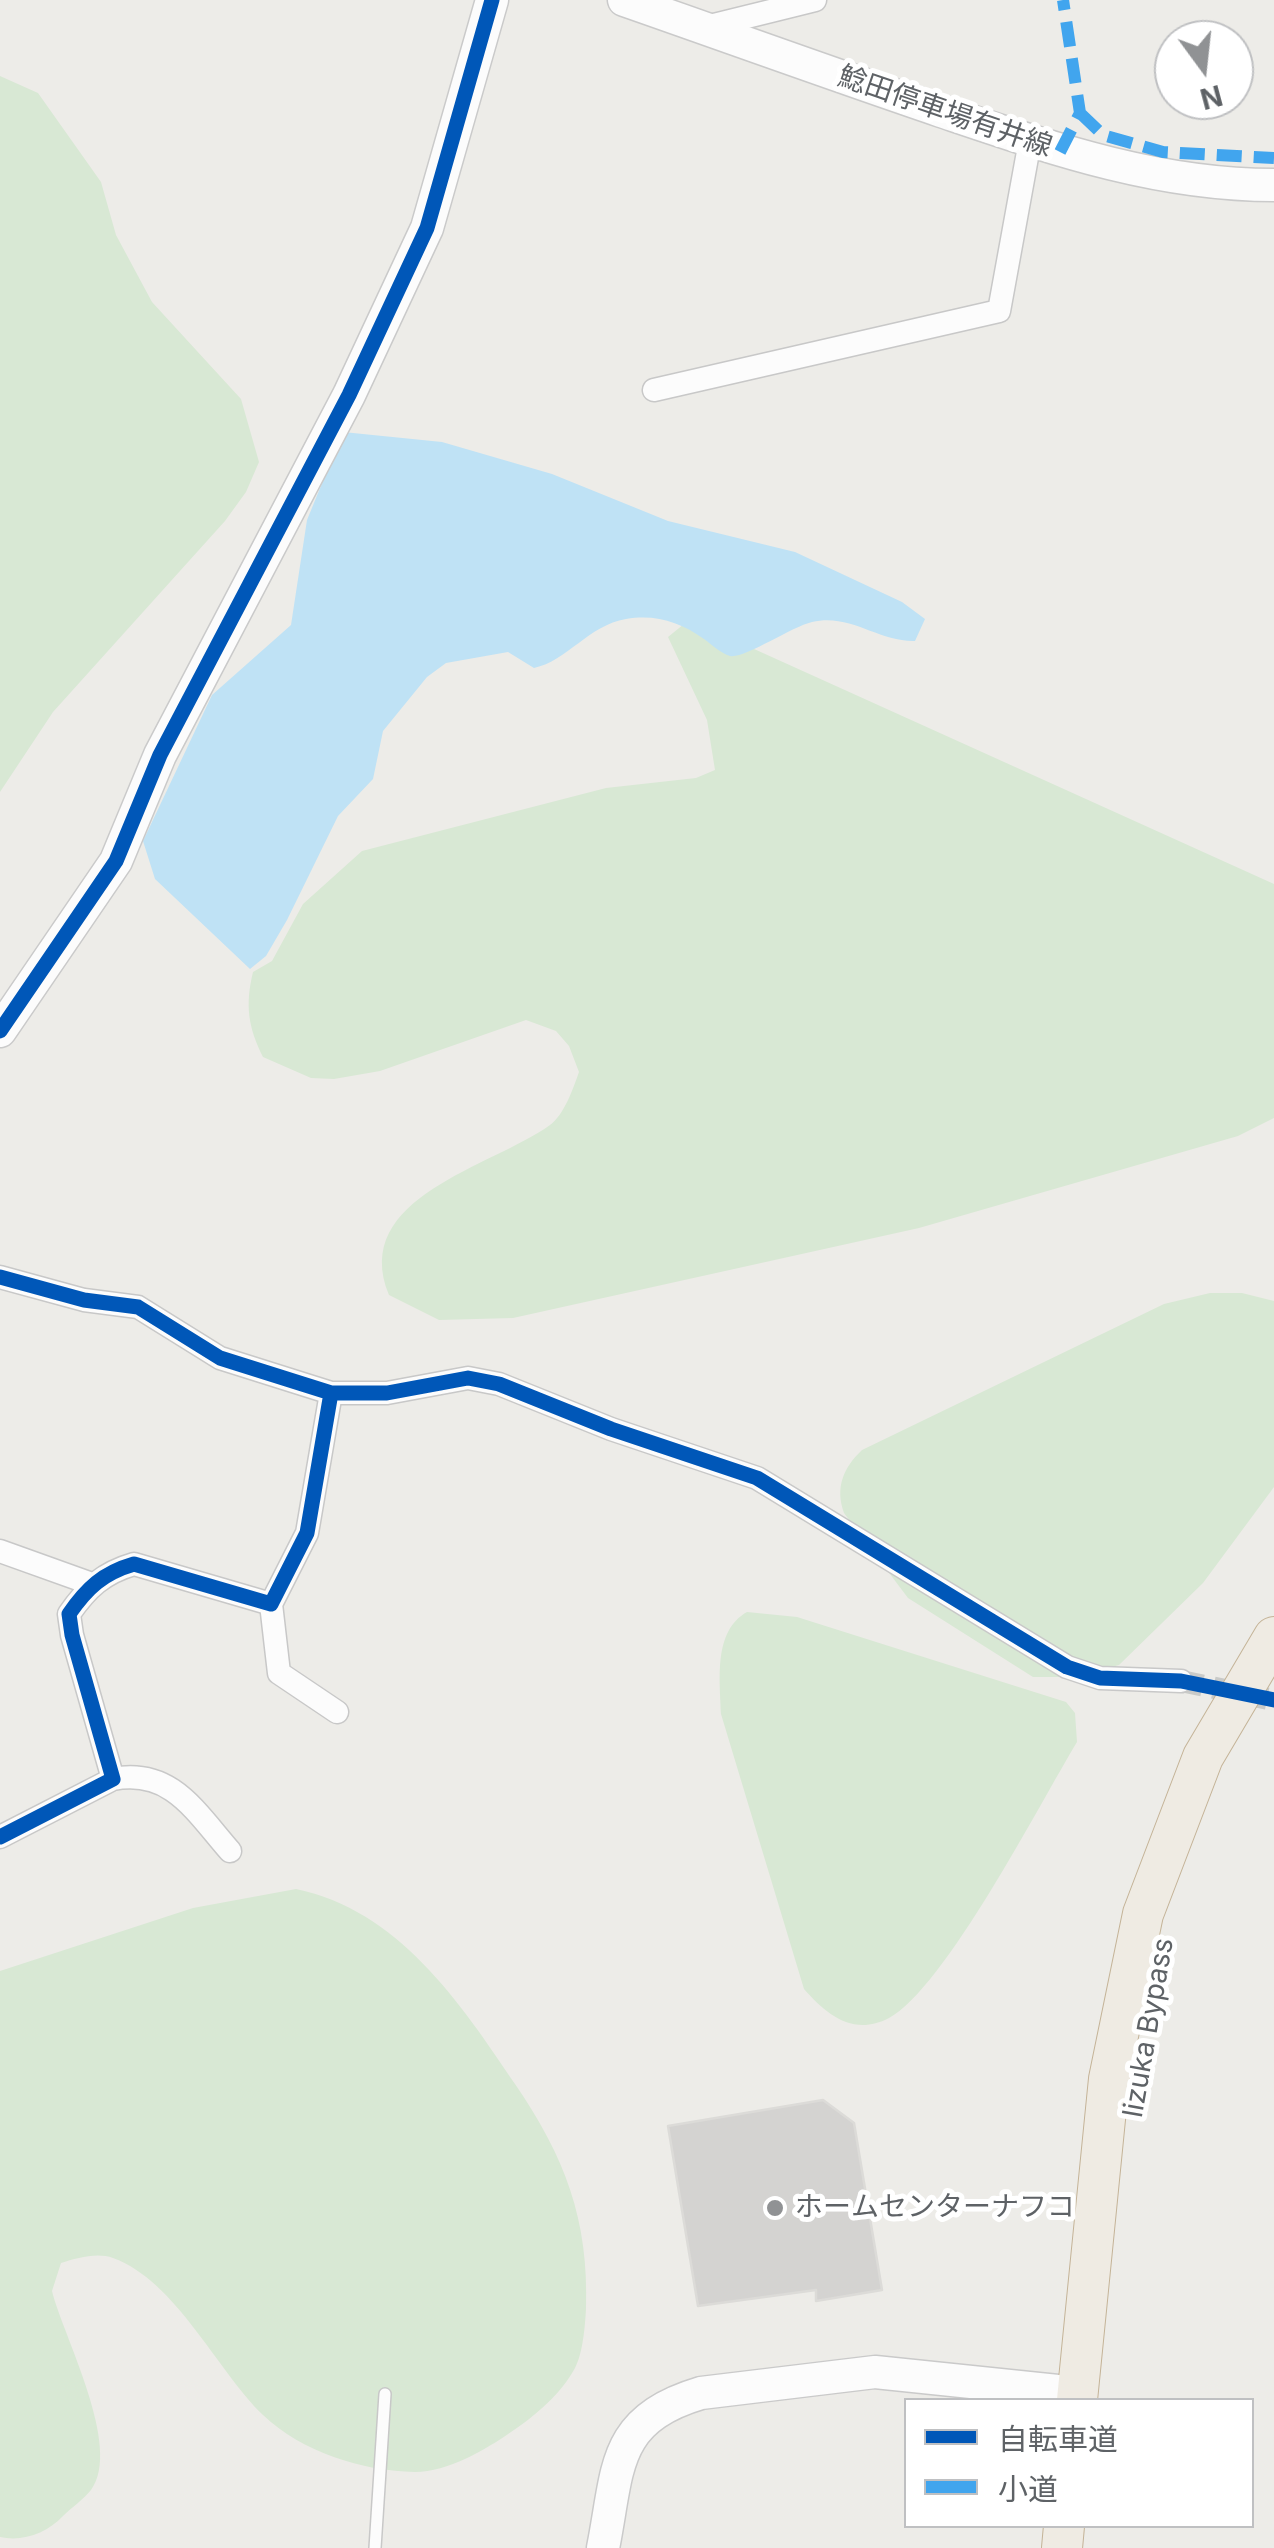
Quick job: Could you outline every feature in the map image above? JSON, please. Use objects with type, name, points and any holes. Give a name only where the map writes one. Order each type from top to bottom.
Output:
[{"type":"highway","points":[[1085,2398],[1109,2079],[1142,1914],[1202,1757],[1274,1637]]},
{"type":"highway","name":"Iizuka Bypass","points":[[1085,2398],[1156,1965],[1199,1827],[1274,1678]]},
{"type":"street","points":[[0,1031],[116,861],[160,756],[350,395],[427,228],[492,0]]},
{"type":"street","name":"鯰田停車場有井線","points":[[624,0],[1030,141],[1144,175],[1274,185]]},
{"type":"street","points":[[702,28],[815,0]]},
{"type":"street","points":[[654,390],[1000,310],[1030,141]]},
{"type":"street","points":[[0,1277],[84,1300],[138,1308],[220,1358],[332,1392],[387,1393],[468,1378],[499,1384],[611,1429],[757,1478],[1067,1667],[1100,1678],[1180,1681]]},
{"type":"street","points":[[332,1392],[307,1533],[271,1604],[279,1674],[337,1712]]},
{"type":"street","points":[[0,1551],[92,1584]]},
{"type":"street","points":[[113,1778],[69,1614],[92,1584],[111,1570],[134,1564],[271,1604]]},
{"type":"street","points":[[0,1837],[113,1778],[151,1777],[172,1786],[230,1850]]},
{"type":"street","points":[[603,2548],[624,2442],[647,2417],[676,2400],[701,2392],[875,2372],[1085,2398]]},
{"type":"lane","points":[[375,2548],[385,2394]]},
{"type":"green space","points":[[0,76],[38,93],[101,182],[116,235],[152,302],[241,399],[259,462],[246,492],[225,521],[53,712],[0,792]]},
{"type":"green space","points":[[684,624],[701,625],[1274,884],[1274,1118],[1238,1136],[919,1228],[513,1318],[439,1320],[389,1295],[382,1261],[389,1233],[407,1209],[433,1189],[555,1121],[579,1072],[569,1046],[556,1031],[526,1020],[380,1071],[334,1079],[311,1078],[263,1057],[249,1016],[253,972],[272,961],[303,904],[362,851],[606,788],[696,778],[715,770],[707,720],[668,637]]},
{"type":"green space","points":[[1210,1293],[1242,1293],[1274,1301],[1274,1487],[1203,1583],[1119,1665],[1076,1677],[1033,1677],[908,1598],[844,1513],[842,1479],[862,1450],[1164,1304]]},
{"type":"green space","points":[[747,1612],[797,1617],[1066,1702],[1075,1713],[1077,1742],[990,1892],[937,1971],[912,2000],[876,2023],[852,2024],[841,2020],[804,1989],[721,1714],[724,1644],[728,1631]]},
{"type":"green space","points":[[296,1889],[332,1900],[396,1938],[472,2022],[533,2111],[570,2190],[583,2247],[586,2316],[575,2368],[538,2412],[466,2459],[428,2471],[374,2468],[314,2449],[263,2415],[176,2306],[136,2269],[107,2256],[67,2261],[61,2263],[52,2291],[96,2420],[99,2471],[91,2490],[50,2527],[26,2537],[0,2537],[0,1971],[193,1908]]},
{"type":"water","points":[[343,432],[442,442],[552,474],[668,521],[795,552],[902,602],[925,619],[915,641],[826,620],[803,625],[746,653],[730,656],[677,624],[658,619],[626,619],[601,628],[557,658],[534,668],[508,652],[446,663],[427,677],[383,731],[373,779],[338,816],[287,920],[266,956],[250,969],[155,879],[143,841],[212,695],[291,625],[307,520]]},
{"type":"building","name":"ホームセンターナフコ","points":[[823,2100],[854,2123],[882,2290],[816,2301],[816,2290],[698,2306],[668,2126]]},
{"type":"tunnel","points":[[1181,1681],[1274,1700]]},
{"type":"marked path","points":[[1060,152],[1080,113],[1063,0]]},
{"type":"marked path","points":[[1080,113],[1103,135],[1163,152],[1274,158]]},
{"type":"cycle path","points":[[0,1031],[116,861],[160,755],[349,395],[427,228],[492,0]]},
{"type":"cycle path","points":[[0,1277],[84,1300],[138,1307],[220,1358],[331,1393],[387,1393],[468,1378],[499,1384],[611,1429],[757,1478],[1067,1667],[1100,1678],[1181,1681],[1274,1700]]},
{"type":"cycle path","points":[[0,1837],[113,1779],[69,1614],[89,1589],[134,1564],[271,1604],[307,1533],[331,1393]]},
{"type":"place","name":"ホームセンターナフコ","points":[[775,2208]]}]
